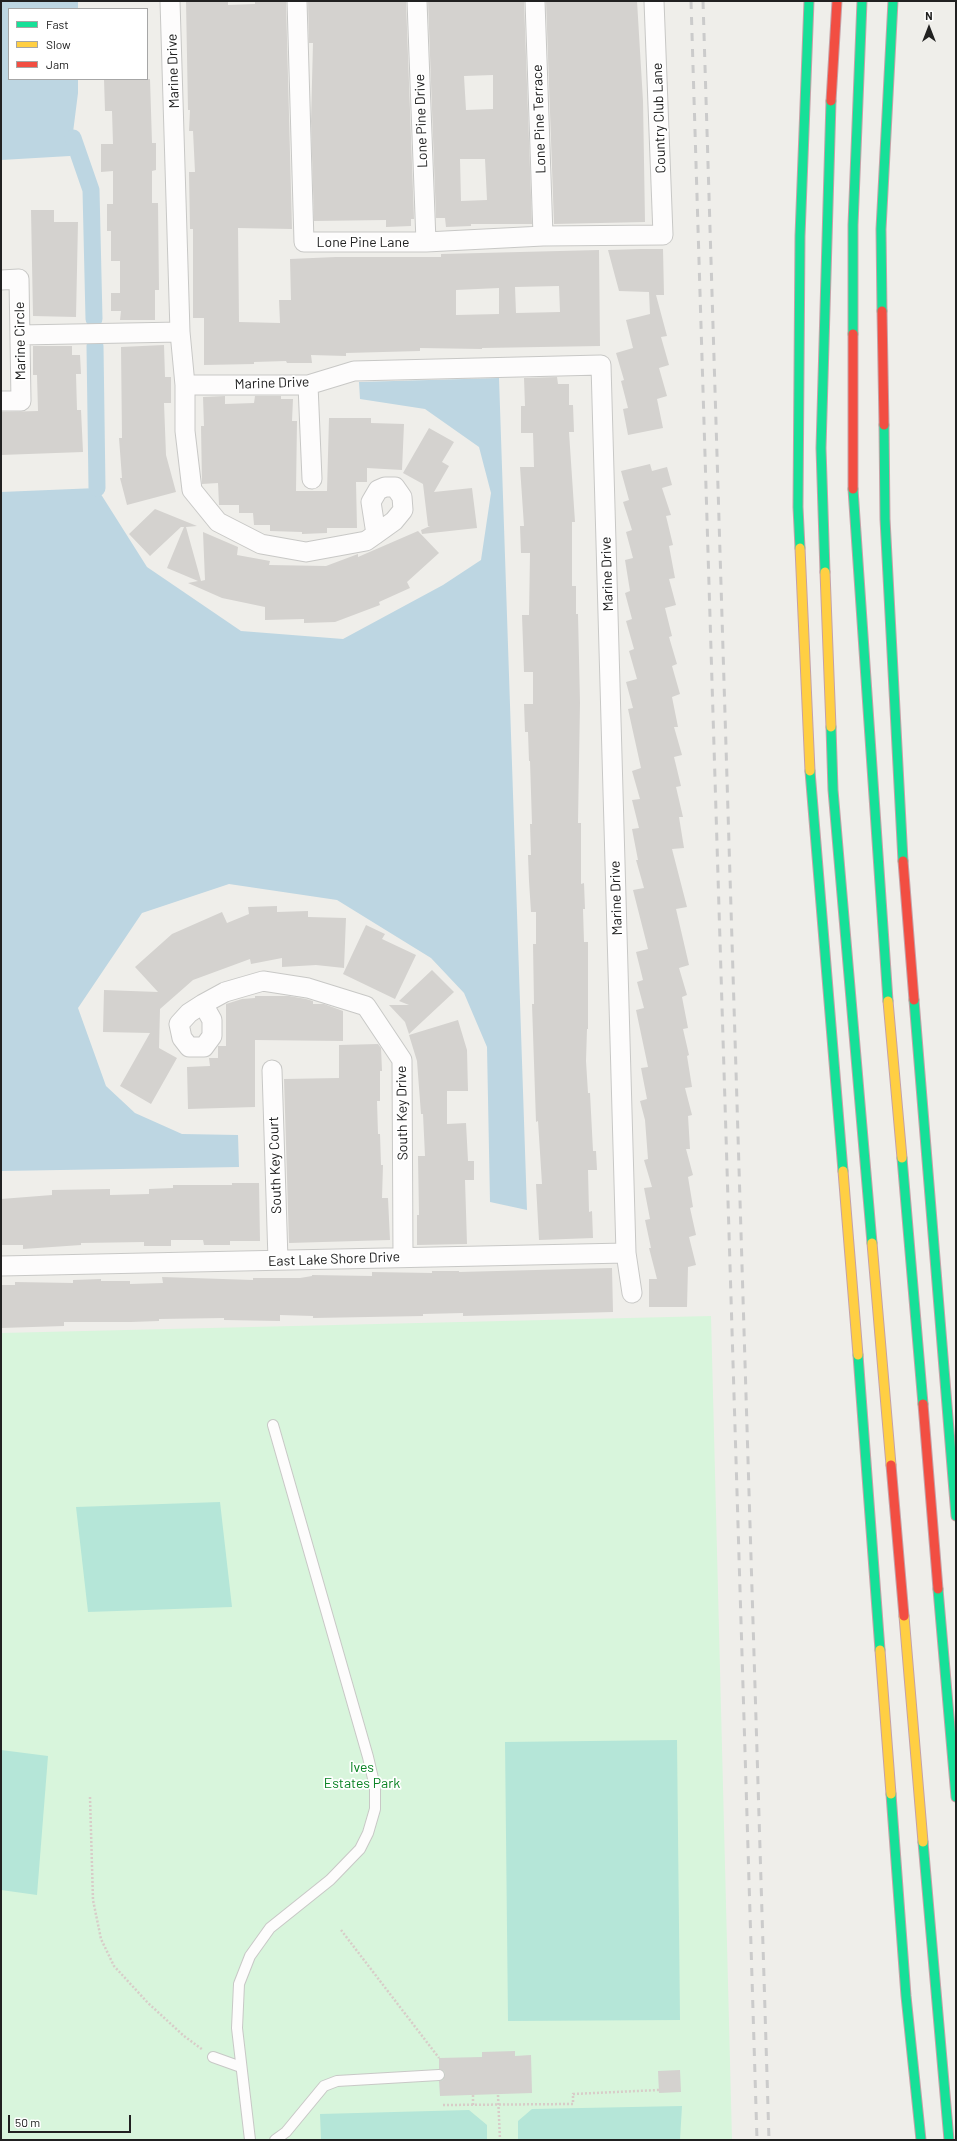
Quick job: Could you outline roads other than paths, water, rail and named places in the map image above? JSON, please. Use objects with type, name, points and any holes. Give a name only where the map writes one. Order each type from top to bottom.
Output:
[{"type":"highway","points":[[809,1],[800,236],[798,507],[811,788],[856,1334],[906,1996],[921,2140]]},
{"type":"highway","points":[[837,1],[828,141],[821,448],[833,790],[949,2140]]},
{"type":"highway","points":[[862,1],[853,225],[853,485],[881,916],[956,1798]]},
{"type":"highway","points":[[893,1],[881,229],[886,527],[899,805],[939,1320],[956,1516]]},
{"type":"street","name":"Marine Drive","points":[[170,1],[180,332],[185,385],[308,385],[354,371],[601,364],[626,1253]]},
{"type":"street","name":"Lone Pine Lane","points":[[297,1],[304,242],[426,242],[543,236],[663,235]]},
{"type":"street","name":"Lone Pine Drive","points":[[417,1],[426,242]]},
{"type":"street","name":"Lone Pine Terrace","points":[[535,1],[543,236]]},
{"type":"street","name":"Country Club Lane","points":[[654,1],[663,235]]},
{"type":"street","name":"Marine Circle","points":[[1,280],[19,280],[21,401],[1,401]]},
{"type":"street","points":[[20,335],[180,332]]},
{"type":"street","points":[[185,385],[185,431],[192,490],[218,522],[262,544],[306,552],[366,541],[376,534]]},
{"type":"street","points":[[308,385],[312,479]]},
{"type":"street","name":"South Key Drive","points":[[203,1004],[225,992],[263,981],[308,988],[366,1006],[402,1060],[403,1257]]},
{"type":"street","name":"South Key Court","points":[[272,1070],[278,1260]]},
{"type":"street","points":[[626,1253],[632,1293]]},
{"type":"street","name":"East Lake Shore Drive","points":[[1,1266],[626,1253]]},
{"type":"lane","points":[[250,2140],[237,2028],[239,1984],[250,1956],[270,1928],[330,1880],[360,1849],[368,1832],[375,1809],[376,1787],[273,1425]]},
{"type":"lane","points":[[213,2057],[241,2067]]},
{"type":"lane","points":[[275,2140],[286,2132],[324,2086],[337,2081],[439,2075]]},
{"type":"water","points":[[1,1],[78,1],[78,8],[8,8],[8,80],[78,80],[78,93],[70,156],[1,160]]},
{"type":"water","points":[[499,378],[527,1210],[490,1202],[487,1047],[464,993],[431,958],[337,900],[229,884],[142,913],[78,1008],[106,1086],[135,1113],[182,1134],[238,1135],[239,1167],[1,1171],[1,492],[97,488],[147,567],[241,631],[343,639],[443,585],[481,560],[491,493],[479,447],[425,409],[360,399],[359,382]]},
{"type":"waterway","points":[[73,138],[91,190],[94,319]]},
{"type":"waterway","points":[[95,346],[97,488]]},
{"type":"railway","points":[[691,1],[757,2140]]},
{"type":"railway","points":[[703,1],[769,2140]]},
{"type":"park label","name":"Ives Estates Park","points":[[362,1776]]}]
